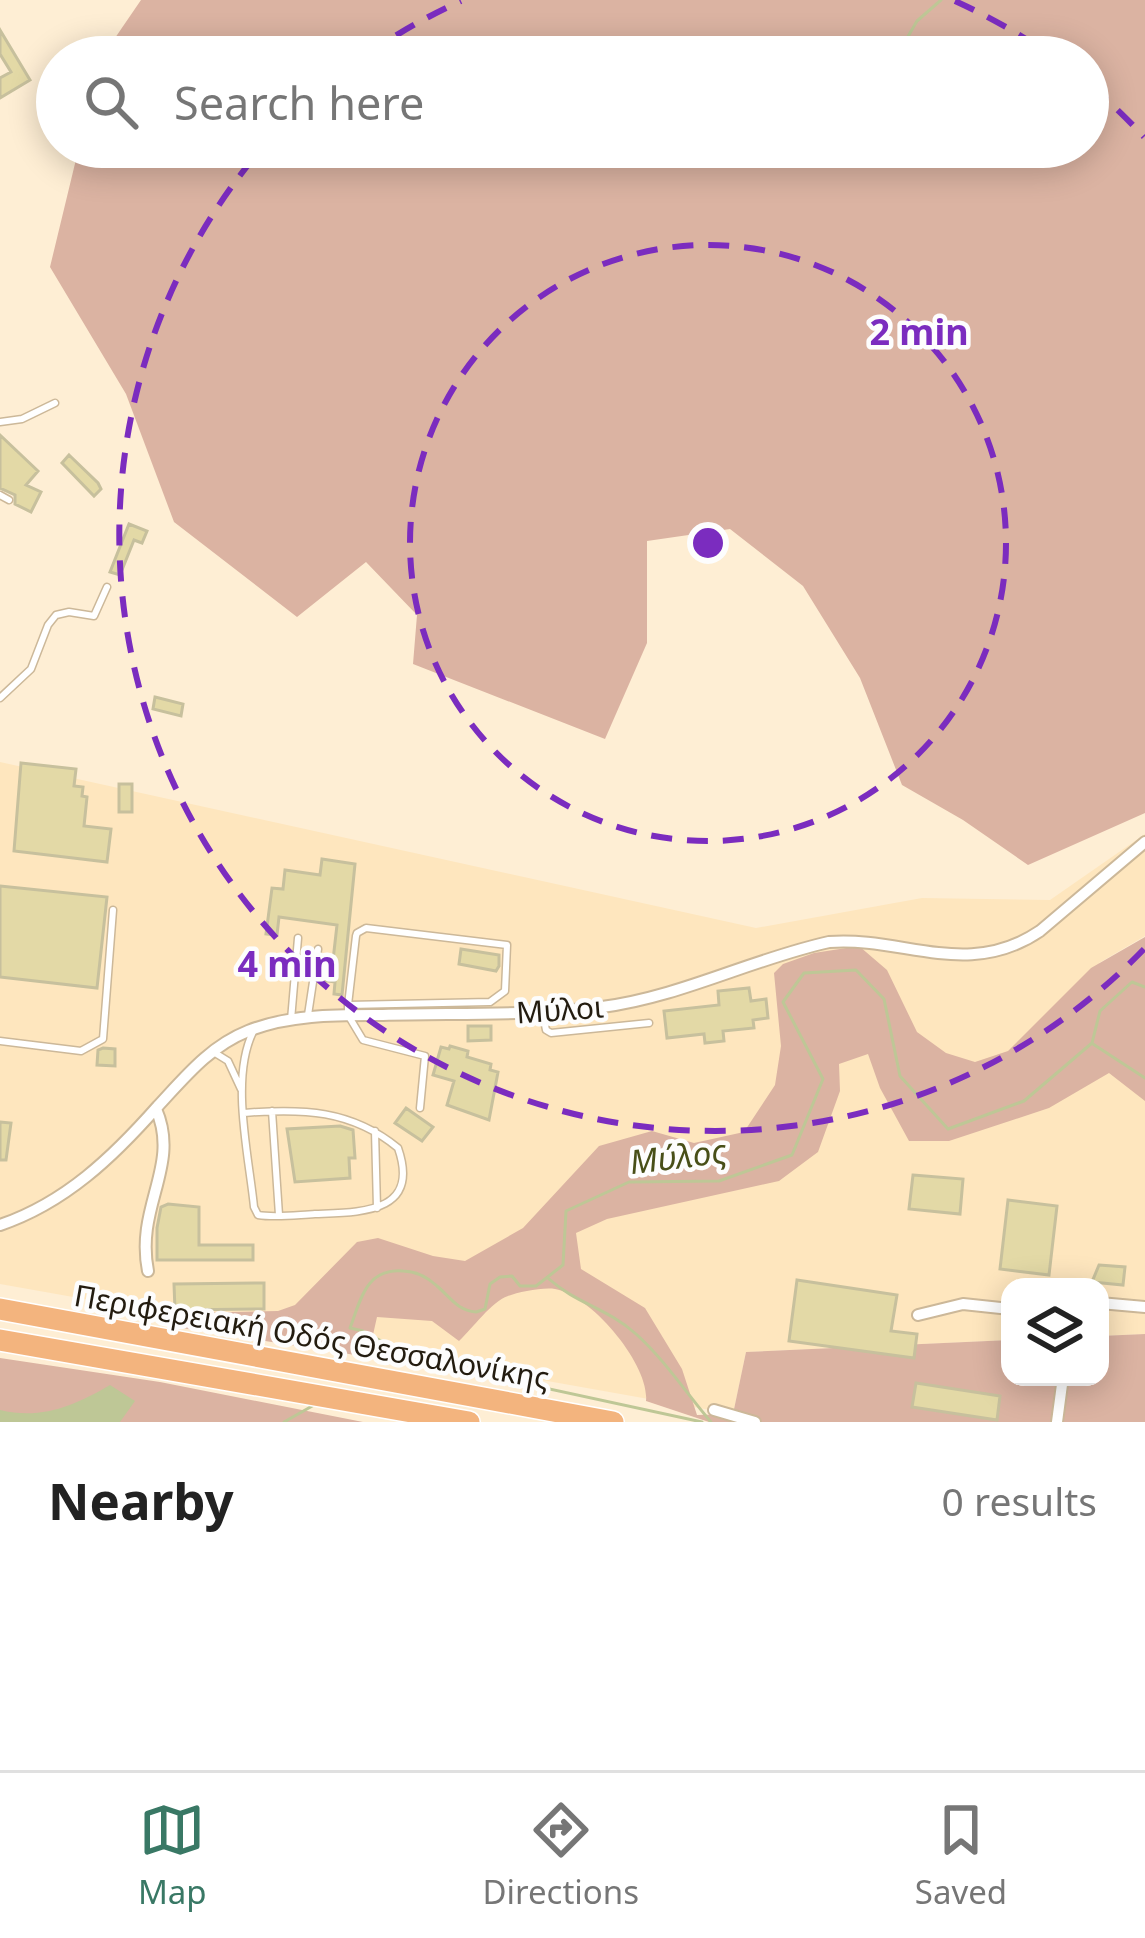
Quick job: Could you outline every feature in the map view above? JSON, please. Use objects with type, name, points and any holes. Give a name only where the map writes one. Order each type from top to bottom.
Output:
[{"type":"highway","name":"Περιφερειακή Οδός Θεσσαλονίκης","points":[[0,1309],[613,1422]]},
{"type":"highway","name":"Περιφερειακή Οδός Θεσσαλονίκης","points":[[0,1340],[469,1422]]},
{"type":"street","name":"Μύλοι","points":[[0,1225],[73,1189],[212,1052],[255,1029],[348,1010],[542,1011],[633,1001],[829,942],[853,941],[938,954],[1003,950],[1052,923],[1145,842]]},
{"type":"street","points":[[148,1271],[147,1213],[166,1149],[156,1108]]},
{"type":"street","points":[[918,1315],[963,1304],[1001,1308]]},
{"type":"street","points":[[1109,1304],[1145,1307]]},
{"type":"street","points":[[1057,1422],[1062,1386]]},
{"type":"street","points":[[714,1410],[755,1422]]},
{"type":"lane","points":[[0,422],[55,403]]},
{"type":"lane","points":[[0,495],[9,500]]},
{"type":"lane","points":[[0,698],[32,668],[51,619],[62,612],[94,616],[107,587]]},
{"type":"lane","points":[[0,1041],[81,1051],[103,1040],[113,910]]},
{"type":"lane","points":[[348,1010],[490,1002],[505,991],[509,948],[501,941],[362,928],[356,936],[348,1010],[363,1040],[425,1056],[420,1108]]},
{"type":"lane","points":[[291,1020],[298,938]]},
{"type":"lane","points":[[307,1018],[318,949]]},
{"type":"lane","points":[[542,1011],[551,1033],[649,1023]]},
{"type":"lane","points":[[244,1113],[310,1110],[357,1121],[398,1148],[403,1174],[396,1196],[377,1208],[261,1217],[255,1212],[244,1113],[242,1090],[244,1054],[255,1029]]},
{"type":"lane","points":[[212,1052],[229,1061],[242,1090]]},
{"type":"lane","points":[[272,1111],[279,1216]]},
{"type":"lane","points":[[375,1131],[377,1208]]},
{"type":"shaded area","points":[[141,0],[1145,0],[1145,813],[1028,865],[902,785],[860,678],[803,586],[730,529],[647,541],[647,643],[605,739],[413,664],[417,615],[366,562],[297,617],[174,522],[126,394],[50,267],[74,168],[1109,168],[1109,36],[116,36]]},
{"type":"shaded area","points":[[0,762],[756,928],[922,898],[1050,900],[1145,834],[1145,936],[1099,963],[1145,1003],[1145,1334],[1109,1336],[1109,1278],[1001,1278],[1001,1340],[746,1352],[733,1414],[0,1284]]},
{"type":"shaded area","points":[[1145,937],[1145,1101],[1109,1073],[1049,1108],[949,1141],[909,1141],[880,1088],[868,1054],[839,1064],[840,1091],[818,1152],[779,1181],[607,1219],[576,1233],[581,1269],[645,1308],[682,1369],[697,1415],[733,1414],[746,1352],[1001,1340],[1001,1386],[1109,1386],[1109,1336],[1145,1334],[1145,1422],[709,1422],[646,1401],[639,1369],[616,1334],[585,1304],[555,1289],[502,1299],[459,1341],[432,1321],[377,1317],[368,1357],[182,1328],[180,1313],[278,1311],[295,1305],[357,1242],[378,1238],[465,1261],[523,1228],[599,1146],[652,1131],[694,1143],[744,1132],[775,1085],[781,1046],[774,973],[783,964],[859,946],[887,970],[917,1032],[946,1053],[975,1062],[1008,1051],[1091,968]]},
{"type":"shaded area","points":[[0,1358],[160,1382],[363,1422],[0,1422]]},
{"type":"shaded area","points":[[110,1385],[135,1401],[120,1422],[0,1422],[0,1410],[57,1409]]},
{"type":"building","points":[[0,30],[30,80],[0,98],[0,78],[11,72],[0,54]]},
{"type":"building","points":[[0,435],[38,471],[26,485],[41,492],[31,512],[15,504],[15,495],[0,488]]},
{"type":"building","points":[[69,455],[98,483],[101,489],[94,496],[62,463]]},
{"type":"building","points":[[129,524],[147,531],[142,543],[134,540],[120,575],[110,572]]},
{"type":"building","points":[[155,697],[183,704],[181,716],[153,709]]},
{"type":"building","points":[[21,763],[76,769],[74,786],[83,787],[82,796],[87,797],[84,826],[111,829],[107,862],[14,851]]},
{"type":"building","points":[[119,784],[132,784],[132,812],[119,812]]},
{"type":"building","points":[[322,859],[355,864],[342,995],[334,994],[335,982],[321,980],[323,968],[332,969],[337,925],[279,917],[277,935],[266,934],[272,888],[283,889],[285,870],[320,875]]},
{"type":"building","points":[[0,886],[107,897],[97,988],[0,977]]},
{"type":"building","points":[[461,949],[499,955],[499,966],[496,971],[459,964]]},
{"type":"building","points":[[749,988],[751,1001],[766,999],[768,1018],[753,1020],[754,1028],[723,1031],[724,1041],[705,1043],[704,1034],[667,1038],[664,1011],[719,1005],[718,991]]},
{"type":"building","points":[[468,1026],[491,1026],[491,1040],[468,1041]]},
{"type":"building","points":[[441,1047],[468,1051],[467,1057],[491,1064],[490,1070],[498,1072],[489,1120],[447,1105],[454,1081],[433,1075]]},
{"type":"building","points":[[115,1049],[115,1066],[97,1065],[98,1050]]},
{"type":"building","points":[[406,1108],[433,1127],[422,1141],[395,1123]]},
{"type":"building","points":[[0,1122],[11,1123],[6,1160],[0,1160]]},
{"type":"building","points":[[340,1126],[353,1130],[355,1158],[349,1158],[350,1178],[295,1182],[287,1129]]},
{"type":"building","points":[[913,1175],[963,1179],[960,1214],[909,1209]]},
{"type":"building","points":[[1008,1200],[1057,1206],[1049,1275],[1000,1269]]},
{"type":"building","points":[[161,1207],[199,1207],[199,1245],[253,1245],[253,1260],[157,1260]]},
{"type":"building","points":[[1099,1265],[1125,1267],[1123,1285],[1094,1278]]},
{"type":"building","points":[[797,1280],[897,1295],[891,1331],[917,1334],[914,1358],[789,1341]]},
{"type":"building","points":[[264,1283],[264,1309],[175,1310],[174,1284]]},
{"type":"building","points":[[916,1383],[1000,1396],[997,1420],[912,1407]]},
{"type":"waterway","points":[[908,36],[917,21],[941,0]]},
{"type":"waterway","name":"Μύλος","points":[[702,1422],[416,1360],[350,1328],[367,1288],[391,1271],[421,1275],[459,1306],[476,1312],[485,1309],[490,1284],[500,1277],[512,1276],[520,1286],[536,1286],[563,1265],[566,1211],[629,1182],[719,1181],[792,1155],[823,1079],[783,1002],[804,973],[856,970],[884,999],[900,1076],[948,1129],[1024,1101],[1092,1043],[1100,1011],[1132,982],[1145,987]]},
{"type":"waterway","points":[[1093,1044],[1145,1078]]},
{"type":"waterway","points":[[549,1279],[636,1334],[711,1422]]},
{"type":"waterway","points":[[284,1422],[314,1405]]}]
